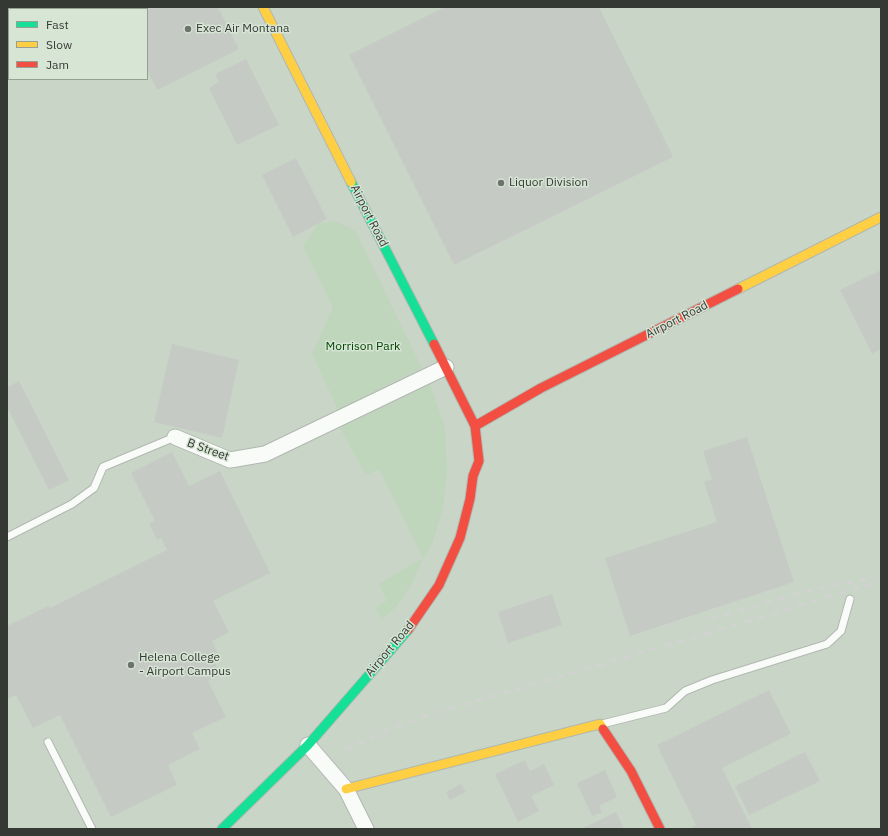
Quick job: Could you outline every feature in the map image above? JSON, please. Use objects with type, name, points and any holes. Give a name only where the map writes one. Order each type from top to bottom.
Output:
[{"type":"street","name":"Airport Road","points":[[222,829],[308,745],[413,624],[438,585],[460,538],[470,500],[473,476],[479,461],[475,426],[263,7]]},
{"type":"street","name":"Airport Road","points":[[475,426],[541,388],[881,217]]},
{"type":"street","name":"B Street","points":[[175,437],[230,460],[265,454],[446,367]]},
{"type":"street","points":[[346,789],[600,724],[631,771],[660,829]]},
{"type":"street","points":[[308,745],[346,789],[366,829]]},
{"type":"lane","name":"B Street","points":[[7,537],[72,504],[94,488],[103,467],[175,437]]},
{"type":"lane","points":[[600,724],[666,708],[685,692],[712,680],[827,644],[841,631],[850,599]]},
{"type":"lane","points":[[48,742],[92,829]]},
{"type":"shaded area","points":[[7,7],[881,7],[881,829],[7,829]]},
{"type":"green space","name":"Morrison Park","points":[[335,221],[355,230],[422,368],[338,410],[312,354],[333,307],[303,246],[318,224]]},
{"type":"green space","points":[[430,384],[445,428],[447,473],[443,508],[432,544],[423,558],[379,469],[366,475],[340,428]]},
{"type":"green space","points":[[423,558],[412,584],[396,607],[382,620],[376,608],[387,600],[379,584]]},
{"type":"building","name":"Exec Air Montana","points":[[218,7],[239,49],[157,90],[148,72],[148,8],[130,8]]},
{"type":"building","points":[[445,7],[599,7],[673,157],[454,265],[349,55]]},
{"type":"building","points":[[246,59],[279,125],[237,145],[209,88],[219,82],[215,74]]},
{"type":"building","points":[[296,158],[327,219],[293,237],[262,175]]},
{"type":"building","points":[[881,270],[881,349],[872,354],[840,290]]},
{"type":"building","points":[[172,344],[239,360],[222,438],[154,422]]},
{"type":"building","points":[[19,381],[69,480],[49,490],[7,407],[7,387]]},
{"type":"building","points":[[747,437],[794,582],[630,636],[605,558],[717,522],[704,482],[712,479],[703,451]]},
{"type":"building","points":[[172,452],[189,486],[220,471],[270,573],[213,601],[229,632],[212,641],[219,656],[213,659],[221,675],[208,681],[226,717],[192,733],[200,749],[168,765],[177,785],[111,817],[60,715],[33,728],[16,695],[7,699],[7,626],[48,606],[50,608],[167,550],[161,538],[157,540],[149,523],[155,521],[131,473]]},
{"type":"building","points":[[552,594],[562,625],[508,643],[498,612]]},
{"type":"building","points":[[769,690],[791,734],[722,768],[752,829],[689,829],[696,825],[657,745]]},
{"type":"building","points":[[805,752],[820,781],[749,815],[735,786]]},
{"type":"building","points":[[525,760],[530,771],[544,764],[554,785],[531,796],[539,811],[518,822],[495,774]]},
{"type":"building","points":[[605,770],[617,797],[599,806],[602,812],[592,816],[577,783]]},
{"type":"building","points":[[461,784],[466,792],[450,800],[446,792]]},
{"type":"building","points":[[616,812],[624,829],[581,829]]},
{"type":"railway","points":[[711,619],[822,587],[875,578]]},
{"type":"railway","points":[[345,750],[378,734],[425,716],[881,581]]},
{"type":"traffic: fast","points":[[351,182],[434,344]]},
{"type":"traffic: fast","points":[[222,829],[308,745],[408,630]]},
{"type":"traffic: slow","points":[[263,7],[351,182]]},
{"type":"traffic: slow","points":[[738,289],[881,217]]},
{"type":"traffic: slow","points":[[346,789],[600,724],[603,729]]},
{"type":"traffic: jam","points":[[475,426],[541,388],[738,289]]},
{"type":"traffic: jam","points":[[408,630],[439,585],[460,538],[470,499],[473,476],[479,461],[475,426],[434,344]]},
{"type":"traffic: jam","points":[[603,729],[631,771],[660,829]]},
{"type":"place","name":"Exec Air Montana","points":[[188,29]]},
{"type":"place","name":"Liquor Division","points":[[501,183]]},
{"type":"place","name":"Helena College - Airport Campus","points":[[131,665]]}]
